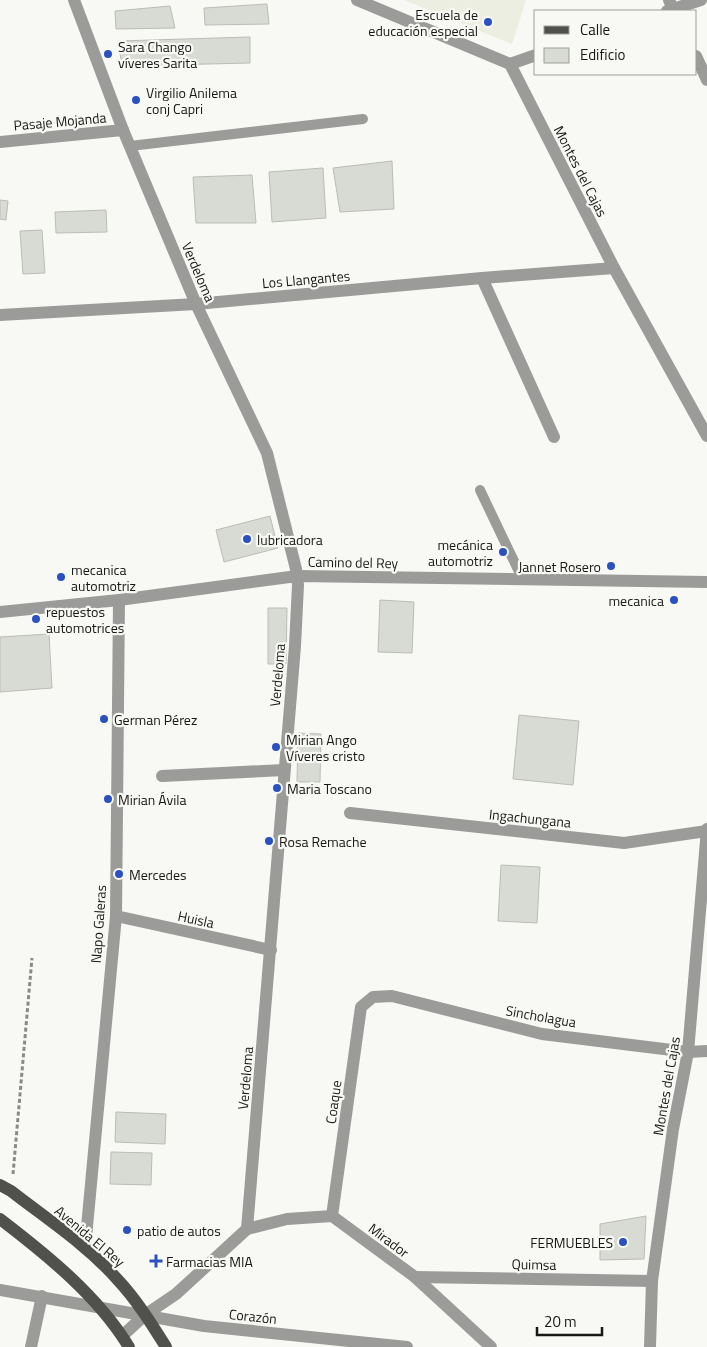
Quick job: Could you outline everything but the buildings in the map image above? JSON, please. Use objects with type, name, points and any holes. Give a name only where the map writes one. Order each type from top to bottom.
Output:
[{"type":"main road","name":"Avenida El Rey","points":[[6,1188],[85,1248],[117,1278],[166,1347]]},
{"type":"main road","points":[[0,1219],[41,1250],[96,1306],[125,1342]]},
{"type":"street","name":"Verdeloma","points":[[74,0],[130,146],[196,304],[267,453],[292,549],[297,576],[295,646],[247,1229]]},
{"type":"street","points":[[357,0],[510,64],[534,56]]},
{"type":"street","points":[[671,8],[701,0]]},
{"type":"street","points":[[697,58],[707,80]]},
{"type":"street","name":"Montes del Cajas","points":[[510,64],[614,268],[707,436]]},
{"type":"street","name":"Pasaje Mojanda","points":[[0,142],[124,130]]},
{"type":"street","name":"Los Llangantes","points":[[0,315],[196,304],[614,268]]},
{"type":"street","points":[[482,278],[554,437]]},
{"type":"street","name":"Camino del Rey","points":[[0,612],[119,600],[297,576],[707,582]]},
{"type":"street","name":"Napo Galeras","points":[[85,1248],[116,916],[119,600]]},
{"type":"street","points":[[162,776],[284,770]]},
{"type":"street","name":"Ingachungana","points":[[350,813],[624,842],[707,830]]},
{"type":"street","name":"Montes del Cajas","points":[[650,1347],[652,1281],[673,1129],[688,1052],[707,830]]},
{"type":"street","name":"Huisla","points":[[116,916],[271,950]]},
{"type":"street","name":"Sincholagua","points":[[373,996],[392,996],[542,1034],[688,1052],[707,1051]]},
{"type":"street","name":"Coaque","points":[[332,1216],[361,1007],[373,996]]},
{"type":"street","points":[[125,1342],[145,1315],[176,1294],[247,1229],[286,1219],[332,1216]]},
{"type":"street","name":"Mirador","points":[[332,1216],[415,1277],[491,1347]]},
{"type":"street","name":"Quimsa","points":[[415,1277],[652,1281]]},
{"type":"street","name":"Corazón","points":[[0,1290],[204,1326],[407,1347]]},
{"type":"street","points":[[31,1347],[42,1296]]},
{"type":"lane","points":[[130,146],[363,119]]},
{"type":"lane","points":[[480,490],[523,580]]},
{"type":"path","points":[[6,1188],[32,958]]},
{"type":"shaded area","name":"Escuela de educación especial","points":[[404,0],[526,0],[512,44]]},
{"type":"place","name":"Escuela de educación especial","points":[[488,22]]},
{"type":"place","name":"Sara Chango víveres Sarita","points":[[108,54]]},
{"type":"place","name":"Virgilio Anilema conj Capri","points":[[136,100]]},
{"type":"place","name":"lubricadora","points":[[247,539]]},
{"type":"place","name":"mecánica automotriz","points":[[503,552]]},
{"type":"place","name":"Jannet Rosero","points":[[611,566]]},
{"type":"place","name":"mecanica automotriz","points":[[61,577]]},
{"type":"place","name":"mecanica","points":[[674,600]]},
{"type":"place","name":"repuestos automotrices","points":[[36,619]]},
{"type":"place","name":"German Pérez","points":[[104,719]]},
{"type":"place","name":"Mirian Ango Víveres cristo","points":[[276,747]]},
{"type":"place","name":"Maria Toscano","points":[[277,788]]},
{"type":"place","name":"Mirian Ávila","points":[[108,799]]},
{"type":"place","name":"Rosa Remache","points":[[269,841]]},
{"type":"place","name":"Mercedes","points":[[119,874]]},
{"type":"place","name":"patio de autos","points":[[127,1230]]},
{"type":"place","name":"FERMUEBLES","points":[[623,1242]]},
{"type":"place","name":"Farmacias MIA","points":[[156,1261]]}]
